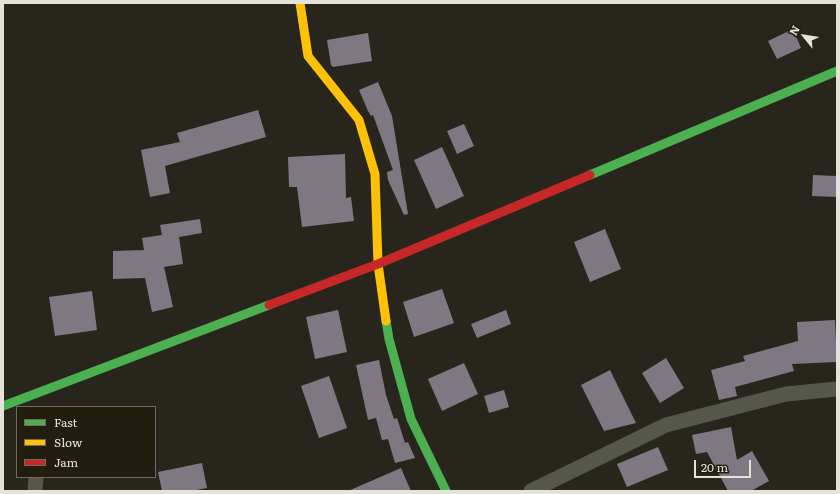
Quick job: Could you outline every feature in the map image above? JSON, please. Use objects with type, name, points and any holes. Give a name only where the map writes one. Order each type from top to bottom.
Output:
[{"type":"street","points":[[300,3],[308,56],[359,120],[375,174],[378,264],[389,339],[411,419],[446,491]]},
{"type":"street","points":[[3,406],[27,403],[378,264],[837,71]]},
{"type":"street","points":[[531,491],[666,425],[786,394],[837,389]]},
{"type":"street","points":[[35,491],[36,478]]},
{"type":"building","points":[[793,29],[801,48],[777,59],[768,41]]},
{"type":"building","points":[[368,33],[372,61],[333,67],[331,65],[327,40]]},
{"type":"building","points":[[378,82],[392,116],[408,214],[404,215],[388,180],[387,172],[393,170],[373,115],[371,116],[368,111],[359,90]]},
{"type":"building","points":[[258,110],[266,137],[165,166],[170,193],[150,197],[141,150],[180,142],[177,133]]},
{"type":"building","points":[[464,124],[474,146],[457,154],[447,131]]},
{"type":"building","points":[[442,147],[464,196],[436,209],[414,160]]},
{"type":"building","points":[[345,154],[346,198],[351,197],[354,221],[302,227],[297,187],[289,187],[288,157]]},
{"type":"building","points":[[813,175],[837,176],[837,197],[812,196]]},
{"type":"building","points":[[200,219],[202,233],[179,237],[183,264],[164,267],[173,307],[152,312],[145,278],[113,279],[113,251],[144,250],[142,238],[162,235],[160,225]]},
{"type":"building","points":[[605,229],[621,269],[590,282],[574,242]]},
{"type":"building","points":[[442,289],[454,323],[414,337],[403,302]]},
{"type":"building","points":[[92,291],[97,330],[55,336],[49,297]]},
{"type":"building","points":[[338,310],[347,352],[315,359],[306,317]]},
{"type":"building","points":[[506,310],[511,324],[477,338],[471,324]]},
{"type":"building","points":[[835,320],[837,362],[792,364],[794,371],[735,387],[737,396],[719,400],[711,370],[745,361],[743,356],[798,341],[797,322]]},
{"type":"building","points":[[666,358],[684,388],[660,403],[642,373]]},
{"type":"building","points":[[379,360],[386,395],[394,419],[397,418],[405,443],[408,442],[415,458],[395,463],[388,439],[382,440],[376,418],[368,420],[356,365]]},
{"type":"building","points":[[464,363],[478,394],[442,411],[428,379]]},
{"type":"building","points":[[610,370],[636,423],[604,431],[581,385]]},
{"type":"building","points":[[329,376],[347,428],[319,438],[301,386]]},
{"type":"building","points":[[504,390],[509,407],[489,413],[484,396]]},
{"type":"building","points":[[731,427],[737,460],[752,451],[769,481],[751,491],[728,491],[707,452],[696,454],[692,435]]},
{"type":"building","points":[[658,447],[668,470],[627,487],[617,464]]},
{"type":"building","points":[[202,463],[207,488],[191,491],[162,491],[158,472]]},
{"type":"building","points":[[401,468],[411,491],[348,491]]},
{"type":"traffic: fast","points":[[590,175],[837,71]]},
{"type":"traffic: fast","points":[[3,406],[269,305]]},
{"type":"traffic: fast","points":[[386,321],[389,339],[411,419],[446,491]]},
{"type":"traffic: slow","points":[[300,3],[308,56],[359,120],[375,174],[378,264],[386,321]]},
{"type":"traffic: jam","points":[[269,305],[378,264],[590,175]]}]
